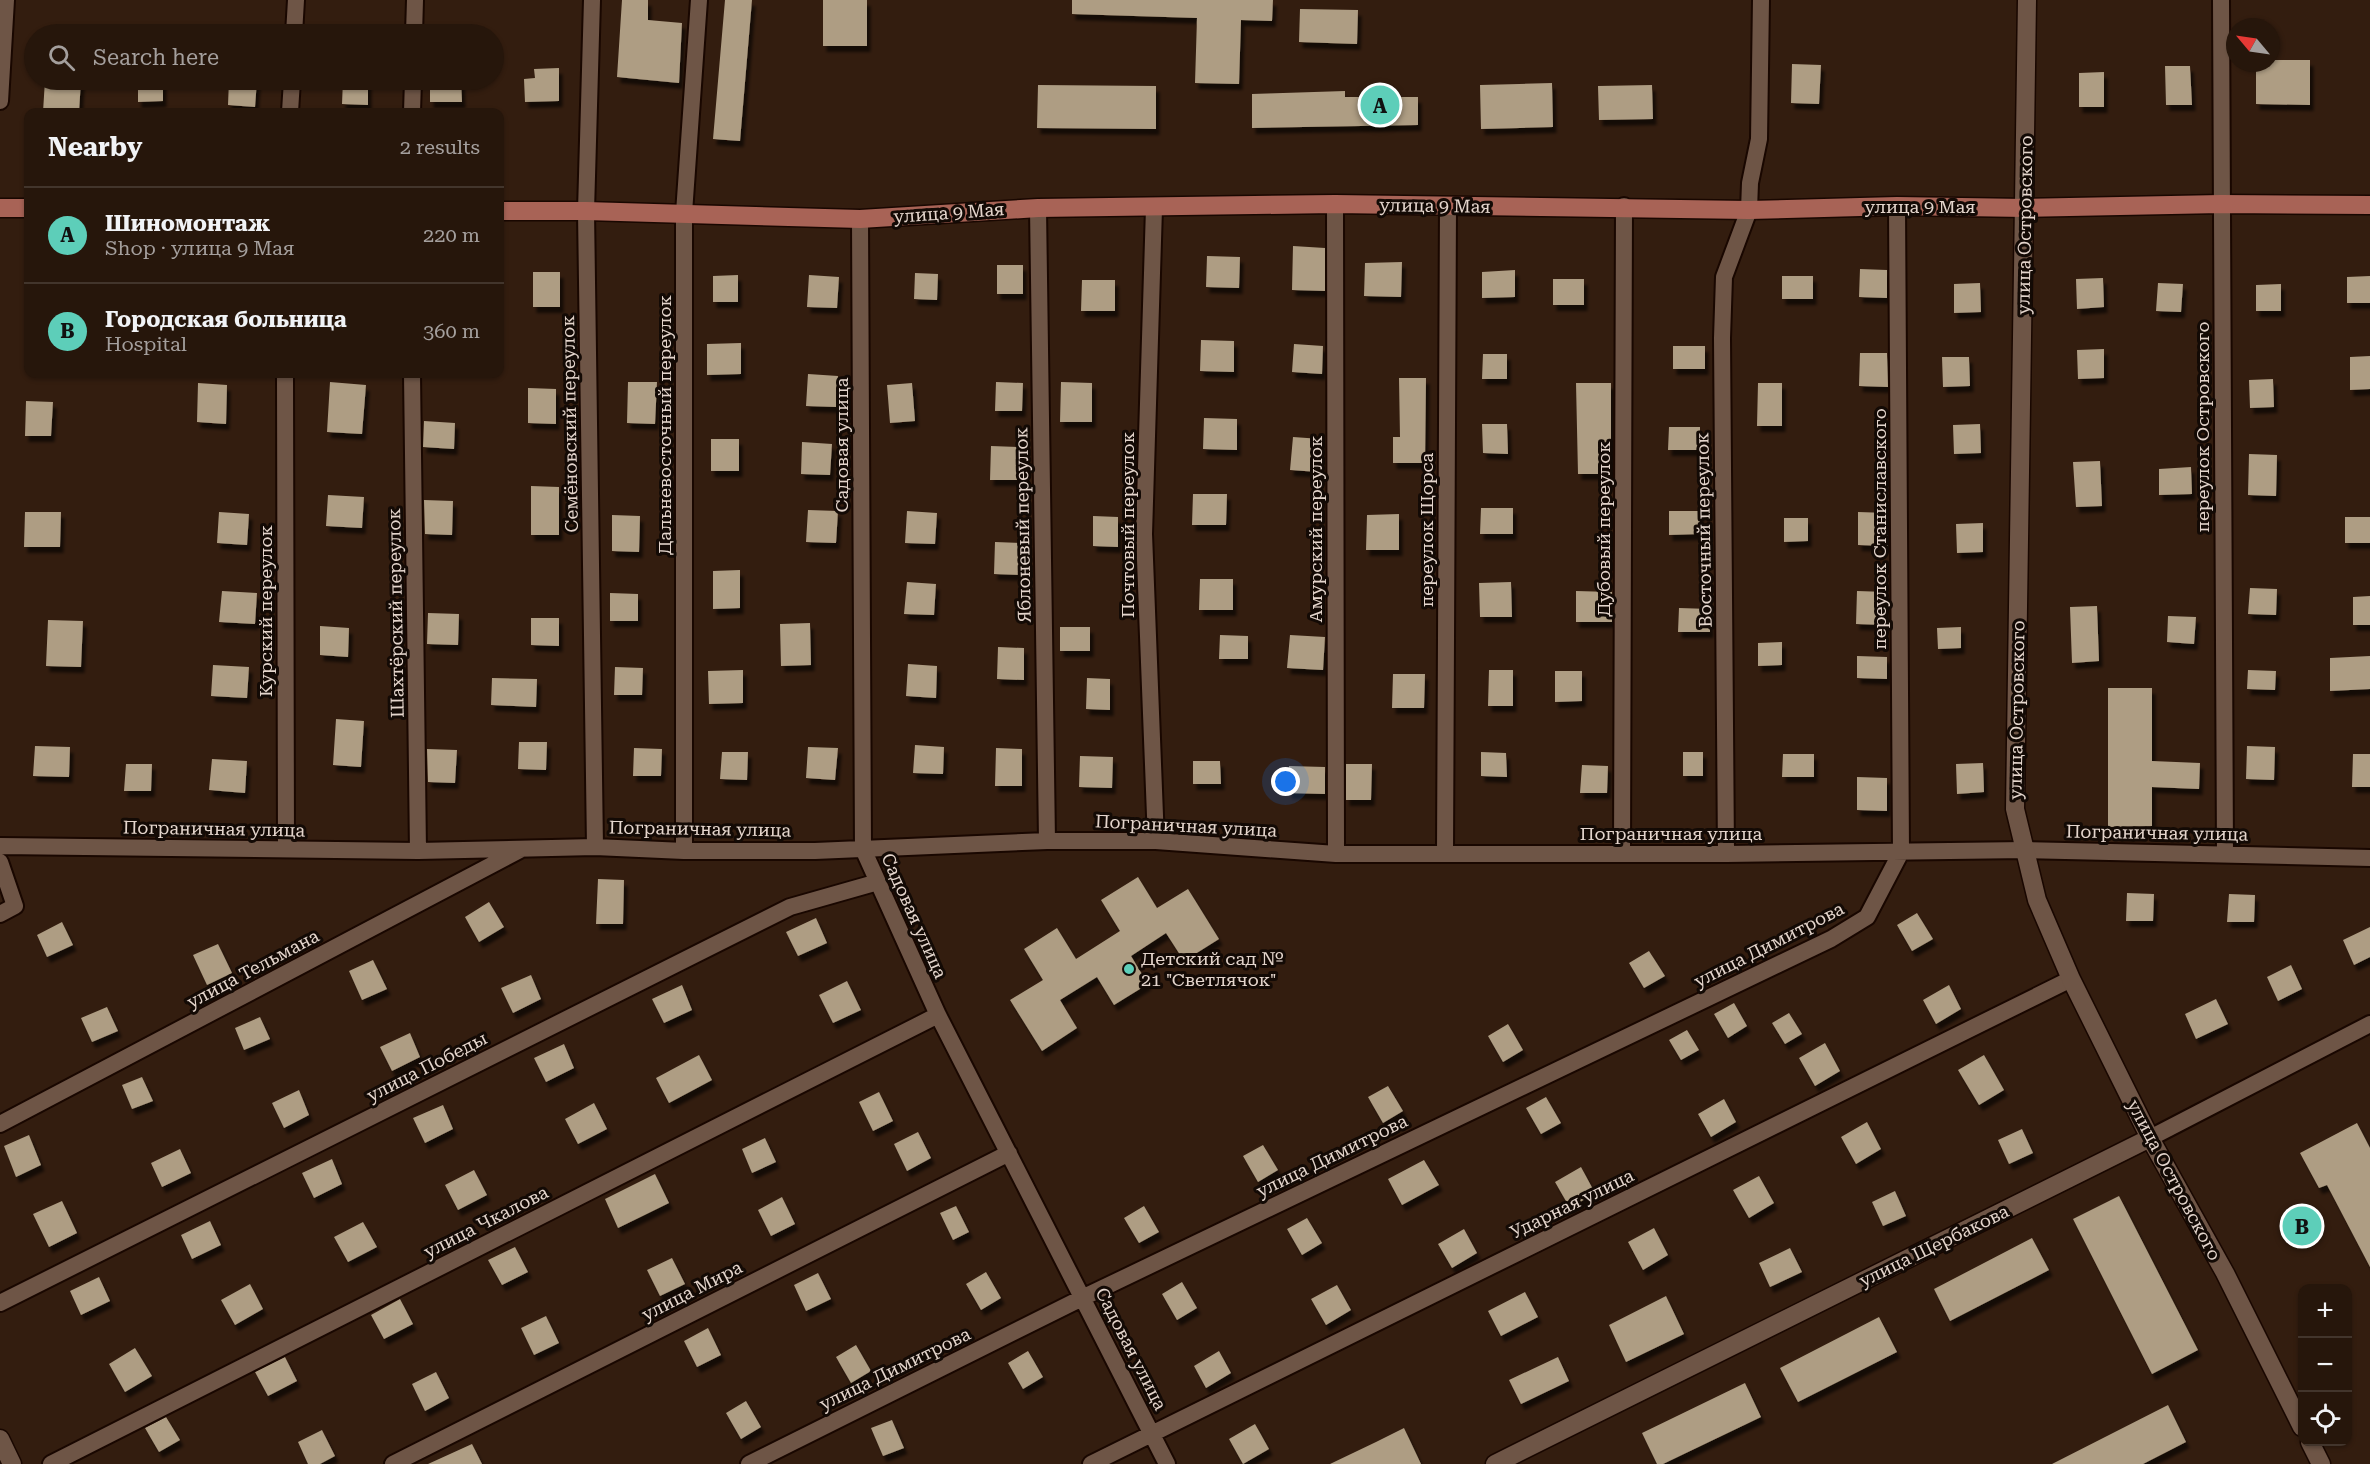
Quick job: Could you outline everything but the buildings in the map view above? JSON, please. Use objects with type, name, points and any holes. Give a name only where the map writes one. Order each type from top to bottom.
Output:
[{"type":"main road","name":"улица Островского","points":[[2027,0],[2015,809],[2037,900],[2071,979],[2150,1138],[2225,1273],[2298,1419]]},
{"type":"main road","name":"улица 9 Мая","points":[[504,211],[684,213],[860,219],[1038,208],[1335,204],[1448,207],[1624,206],[1749,210],[1898,206],[2025,208],[2221,204],[2370,205]]},
{"type":"main road","points":[[0,208],[24,208]]},
{"type":"main road","name":"улица Щербакова","points":[[1496,1464],[2150,1138]]},
{"type":"main road","points":[[0,1439],[12,1464]]},
{"type":"main road","points":[[2312,1446],[2321,1464]]},
{"type":"street","points":[[0,101],[6,0]]},
{"type":"street","points":[[295,24],[296,0]]},
{"type":"street","points":[[414,24],[415,0]]},
{"type":"street","name":"Семёновский переулок","points":[[592,0],[586,211],[595,847]]},
{"type":"street","name":"Дальневосточный переулок","points":[[684,851],[684,213],[699,0]]},
{"type":"street","name":"Восточный переулок","points":[[1726,854],[1722,338],[1724,277],[1749,210],[1750,183],[1759,139],[1761,0]]},
{"type":"street","name":"переулок Островского","points":[[2221,0],[2225,854]]},
{"type":"street","points":[[290,108],[291,90]]},
{"type":"street","points":[[412,108],[413,90]]},
{"type":"street","name":"Амурский переулок","points":[[1335,204],[1336,854]]},
{"type":"street","name":"Дубовый переулок","points":[[1622,853],[1624,206]]},
{"type":"street","name":"переулок Станиславского","points":[[1898,206],[1901,852]]},
{"type":"street","name":"переулок Щорса","points":[[1445,854],[1448,207]]},
{"type":"street","name":"Яблоневый переулок","points":[[1038,208],[1047,841]]},
{"type":"street","name":"Почтовый переулок","points":[[1154,208],[1144,534],[1156,841]]},
{"type":"street","name":"Садовая улица","points":[[860,219],[863,849],[938,1015],[1167,1464]]},
{"type":"street","name":"Курский переулок","points":[[285,378],[286,849]]},
{"type":"street","name":"Шахтёрский переулок","points":[[412,378],[418,851]]},
{"type":"street","name":"Пограничная улица","points":[[0,846],[418,851],[595,847],[684,851],[863,849],[1047,841],[1156,841],[1336,854],[1726,854],[2026,850],[2370,858]]},
{"type":"street","name":"улица Тельмана","points":[[0,1124],[524,848]]},
{"type":"street","name":"улица Димитрова","points":[[749,1464],[1082,1298],[1831,939],[1867,917],[1901,852]]},
{"type":"street","points":[[0,862],[15,906],[0,914]]},
{"type":"street","name":"улица Победы","points":[[0,1303],[790,907],[878,882]]},
{"type":"street","name":"Ударная улица","points":[[1091,1464],[2071,979]]},
{"type":"street","name":"улица Чкалова","points":[[51,1464],[938,1015]]},
{"type":"street","name":"улица Щербакова","points":[[2150,1138],[2370,1024]]},
{"type":"street","name":"улица Мира","points":[[393,1464],[1009,1153]]},
{"type":"place","name":"Шиномонтаж","points":[[1380,105]]},
{"type":"place","name":"Детский сад № 21 \"Светлячок\"","points":[[1129,969]]},
{"type":"place","name":"Городская больница","points":[[2302,1226]]}]
